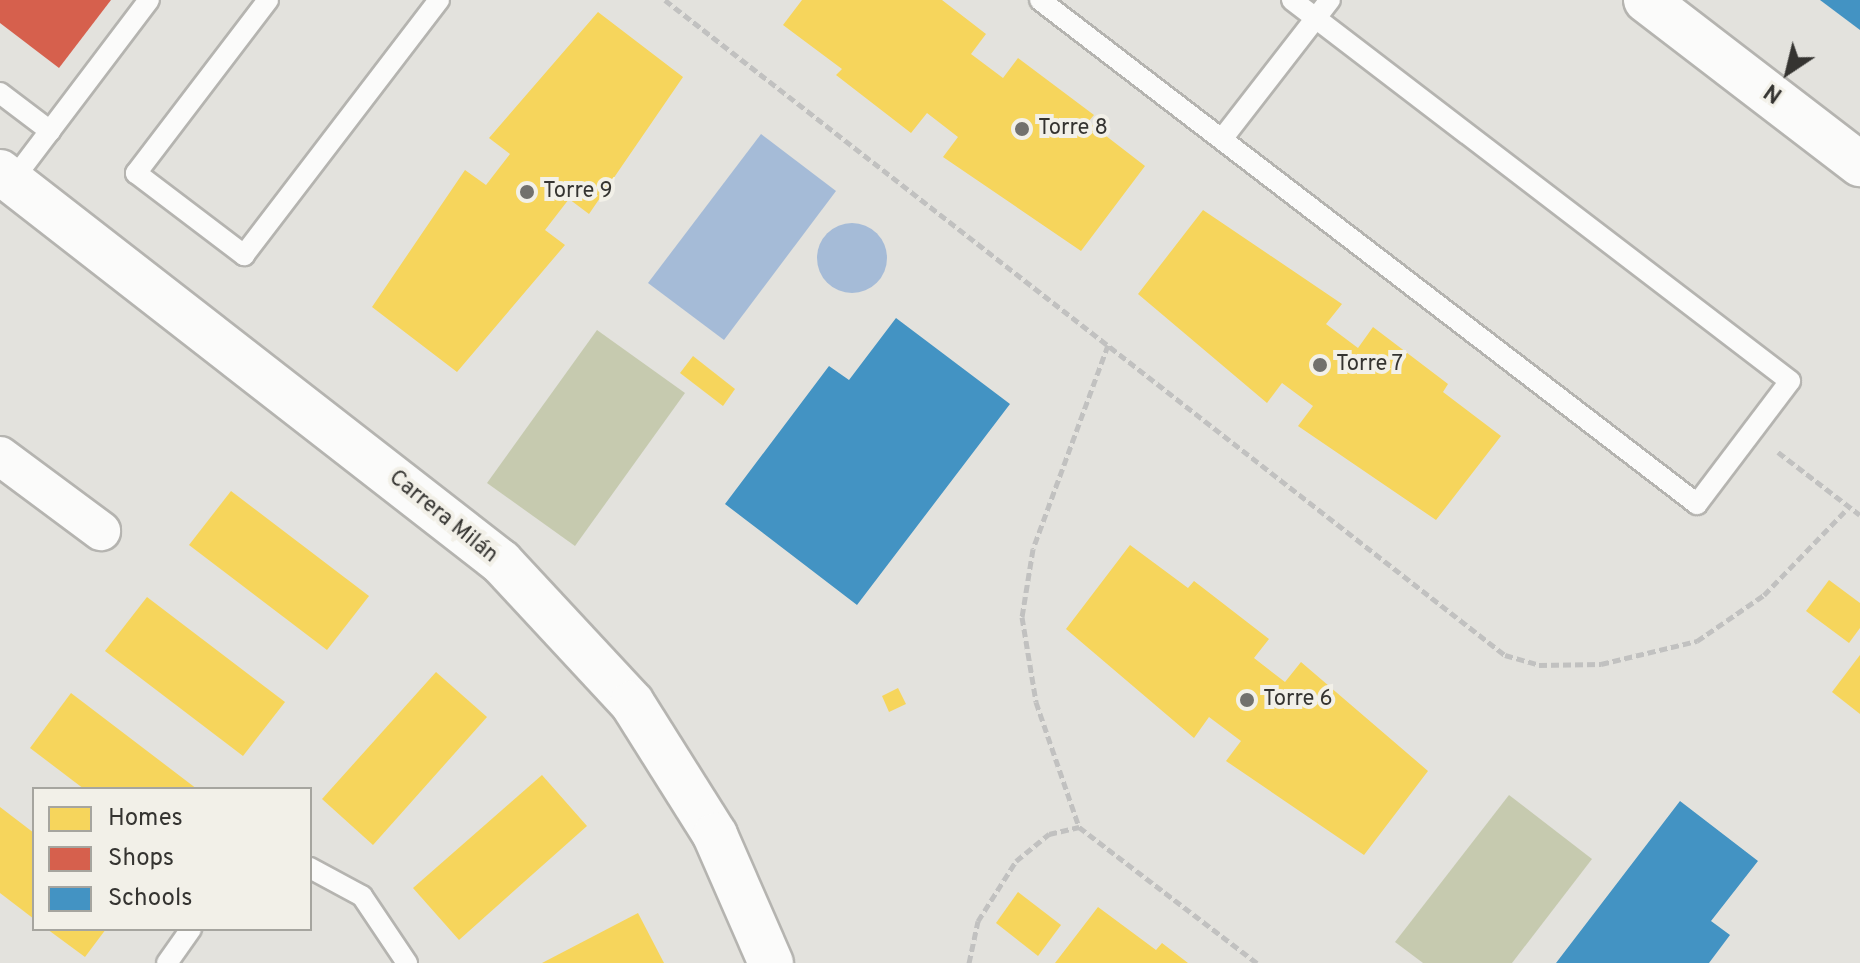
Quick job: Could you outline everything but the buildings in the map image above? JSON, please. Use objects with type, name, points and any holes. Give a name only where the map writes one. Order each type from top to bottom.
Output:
[{"type":"street","points":[[1646,0],[1860,164]]},
{"type":"street","name":"Carrera Milán","points":[[6,176],[501,562],[632,703],[715,835],[771,963]]},
{"type":"street","points":[[0,456],[101,531]]},
{"type":"lane","points":[[6,176],[50,131],[149,0]]},
{"type":"lane","points":[[268,0],[136,173],[244,255],[439,0]]},
{"type":"lane","points":[[1040,0],[1697,504],[1790,381],[1292,0]]},
{"type":"lane","points":[[1222,139],[1330,0]]},
{"type":"lane","points":[[0,93],[50,131]]},
{"type":"lane","points":[[312,869],[362,896],[407,963]]},
{"type":"lane","points":[[167,963],[190,931]]},
{"type":"path","points":[[665,0],[1505,655],[1539,665],[1614,662],[1697,641],[1764,595],[1849,507]]},
{"type":"path","points":[[1108,345],[1042,514],[1022,617],[1036,702],[1079,827],[1257,963]]},
{"type":"path","points":[[1752,432],[1860,515]]},
{"type":"path","points":[[969,963],[978,921],[1016,861],[1049,834],[1079,827]]},
{"type":"green space","points":[[597,330],[685,393],[575,546],[487,483]]},
{"type":"green space","points":[[1509,795],[1592,859],[1512,963],[1423,963],[1395,942]]},
{"type":"water","points":[[761,134],[836,191],[724,340],[648,283]]},
{"type":"water","points":[[852,223],[877,233],[887,258],[877,283],[852,293],[827,283],[817,258],[827,233]]},
{"type":"place","name":"Torre 8","points":[[1022,129]]},
{"type":"place","name":"Torre 9","points":[[527,192]]},
{"type":"place","name":"Torre 7","points":[[1320,365]]},
{"type":"place","name":"Torre 6","points":[[1247,700]]}]
